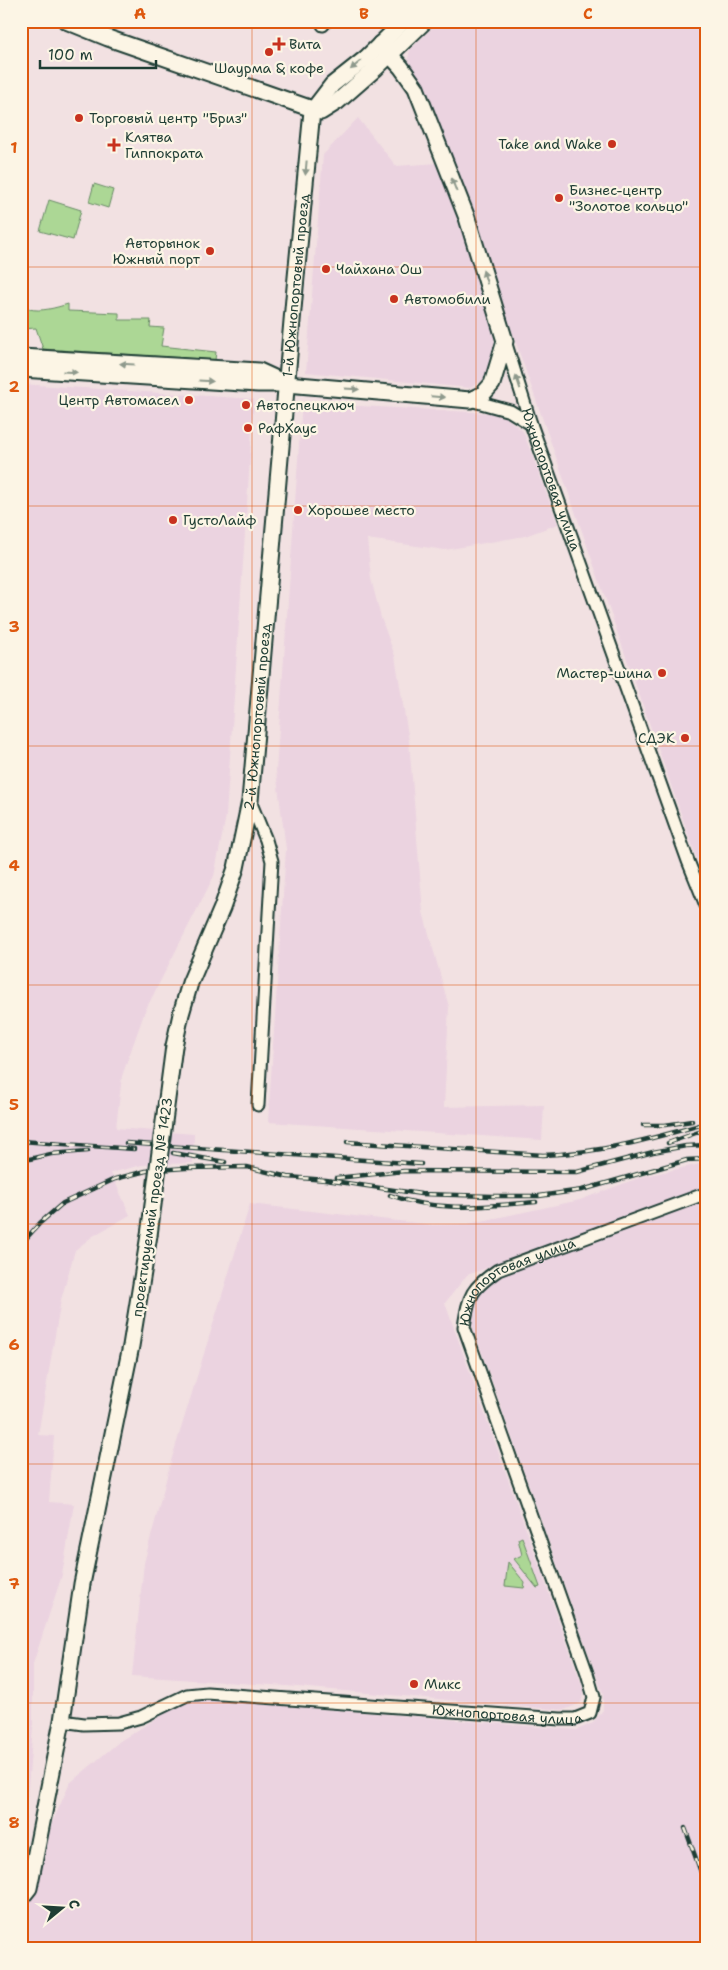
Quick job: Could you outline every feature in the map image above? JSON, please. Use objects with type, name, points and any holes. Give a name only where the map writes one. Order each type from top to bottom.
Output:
[{"type":"main road","points":[[66,21],[108,38],[284,98],[312,111],[321,112],[326,111],[385,50],[404,21]]},
{"type":"main road","points":[[284,98],[307,96],[332,85],[425,21]]},
{"type":"main road","name":"Южнопортовая улица","points":[[385,50],[416,88],[439,144],[467,218],[504,341]]},
{"type":"main road","points":[[312,111],[332,85]]},
{"type":"main road","name":"1-й Южнопортовый проезд","points":[[312,111],[308,138],[287,384],[470,400]]},
{"type":"main road","points":[[470,400],[483,394],[492,384],[504,341]]},
{"type":"main road","points":[[21,357],[239,377],[287,384]]},
{"type":"main road","points":[[21,369],[239,377]]},
{"type":"main road","name":"2-й Южнопортовый проезд","points":[[250,801],[287,384]]},
{"type":"main road","name":"проектируемый проезд № 1423","points":[[62,1721],[82,1584],[131,1346],[149,1235],[174,1046],[190,983],[222,908],[236,868],[250,801]]},
{"type":"main road","points":[[21,1898],[29,1888],[62,1721]]},
{"type":"street","name":"Южнопортовая улица","points":[[504,341],[531,424],[688,861],[707,908]]},
{"type":"street","points":[[470,400],[510,411],[531,424]]},
{"type":"street","name":"2-й Южнопортовый проезд","points":[[250,801],[266,840],[272,861],[258,1105]]},
{"type":"street","name":"Южнопортовая улица","points":[[62,1721],[84,1724],[119,1723],[142,1717],[187,1694],[207,1693],[560,1719],[576,1719],[590,1713],[594,1697],[464,1327],[468,1301],[479,1283],[498,1270],[707,1193]]},
{"type":"shaded area","points":[[439,21],[707,21],[707,888],[475,226],[443,141],[408,59],[410,50]]},
{"type":"shaded area","points":[[358,118],[396,166],[438,163],[495,331],[491,375],[470,388],[306,372],[323,155]]},
{"type":"shaded area","points":[[21,384],[254,399],[226,816],[214,876],[145,1011],[122,1076],[116,1128],[194,1134],[193,1163],[142,1165],[111,1173],[130,1215],[93,1236],[75,1250],[61,1300],[38,1435],[54,1436],[49,1502],[74,1504],[62,1575],[33,1664],[33,1727],[21,1872]]},
{"type":"shaded area","points":[[302,403],[490,413],[505,417],[523,431],[558,524],[525,536],[445,550],[367,539],[371,579],[381,618],[395,656],[409,741],[423,912],[449,1007],[444,1107],[544,1105],[542,1140],[268,1122],[286,849],[276,771]]},
{"type":"shaded area","points":[[707,1164],[707,1189],[467,1275],[445,1303],[584,1691],[581,1703],[564,1710],[286,1686],[132,1676],[144,1563],[171,1461],[250,1204],[433,1225],[468,1224],[580,1200],[641,1177]]},
{"type":"shaded area","points":[[707,1199],[707,1949],[21,1949],[21,1912],[30,1904],[52,1823],[70,1783],[120,1741],[190,1698],[577,1730],[593,1723],[603,1710],[603,1694],[471,1322],[480,1292],[501,1275]]},
{"type":"green space","points":[[94,184],[113,190],[108,208],[89,202]]},
{"type":"green space","points":[[49,200],[81,210],[73,240],[40,231]]},
{"type":"green space","points":[[23,299],[29,309],[34,310],[68,304],[68,311],[119,313],[119,320],[151,320],[150,327],[164,328],[161,346],[216,352],[215,360],[43,349],[36,328],[22,329]]},
{"type":"green space","points":[[522,1537],[540,1587],[537,1588],[514,1559],[522,1555],[518,1539]]},
{"type":"green space","points":[[508,1562],[525,1583],[524,1588],[505,1586]]},
{"type":"railway","points":[[643,1125],[665,1125],[692,1121]]},
{"type":"railway","points":[[347,1142],[543,1155],[564,1154],[646,1140],[707,1123]]},
{"type":"railway","points":[[668,1143],[707,1129]]},
{"type":"railway","points":[[21,1141],[134,1149]]},
{"type":"railway","points":[[126,1143],[421,1164]]},
{"type":"railway","points":[[336,1178],[404,1171],[577,1172],[653,1152],[686,1146],[707,1145]]},
{"type":"railway","points":[[21,1161],[51,1154],[88,1151]]},
{"type":"railway","points":[[173,1153],[225,1162]]},
{"type":"railway","points":[[21,1244],[40,1223],[63,1203],[115,1179],[146,1171],[247,1167],[288,1177],[326,1180],[421,1194],[539,1196],[582,1190],[687,1160],[707,1159]]},
{"type":"railway","points":[[390,1195],[408,1201],[462,1207],[536,1202]]},
{"type":"railway","points":[[685,1828],[707,1889]]},
{"type":"place","name":"Вита","points":[[279,44]]},
{"type":"place","name":"Шаурма & кофе","points":[[269,52]]},
{"type":"place","name":"Торговый центр \"Бриз\"","points":[[79,118]]},
{"type":"place","name":"Take and Wake","points":[[612,144]]},
{"type":"place","name":"Клятва Гиппократа","points":[[114,145]]},
{"type":"place","name":"Бизнес-центр \"Золотое кольцо\"","points":[[559,198]]},
{"type":"place","name":"Авторынок Южный порт","points":[[210,251]]},
{"type":"place","name":"Чайхана Ош","points":[[326,269]]},
{"type":"place","name":"Автомобили","points":[[394,299]]},
{"type":"place","name":"Центр Автомасел","points":[[189,400]]},
{"type":"place","name":"Автоспецключ","points":[[246,405]]},
{"type":"place","name":"РафХаус","points":[[248,428]]},
{"type":"place","name":"Хорошее место","points":[[298,510]]},
{"type":"place","name":"ГустоЛайф","points":[[173,520]]},
{"type":"place","name":"Мастер-шина","points":[[662,673]]},
{"type":"place","name":"СДЭК","points":[[685,738]]},
{"type":"place","name":"Микс","points":[[414,1684]]}]
